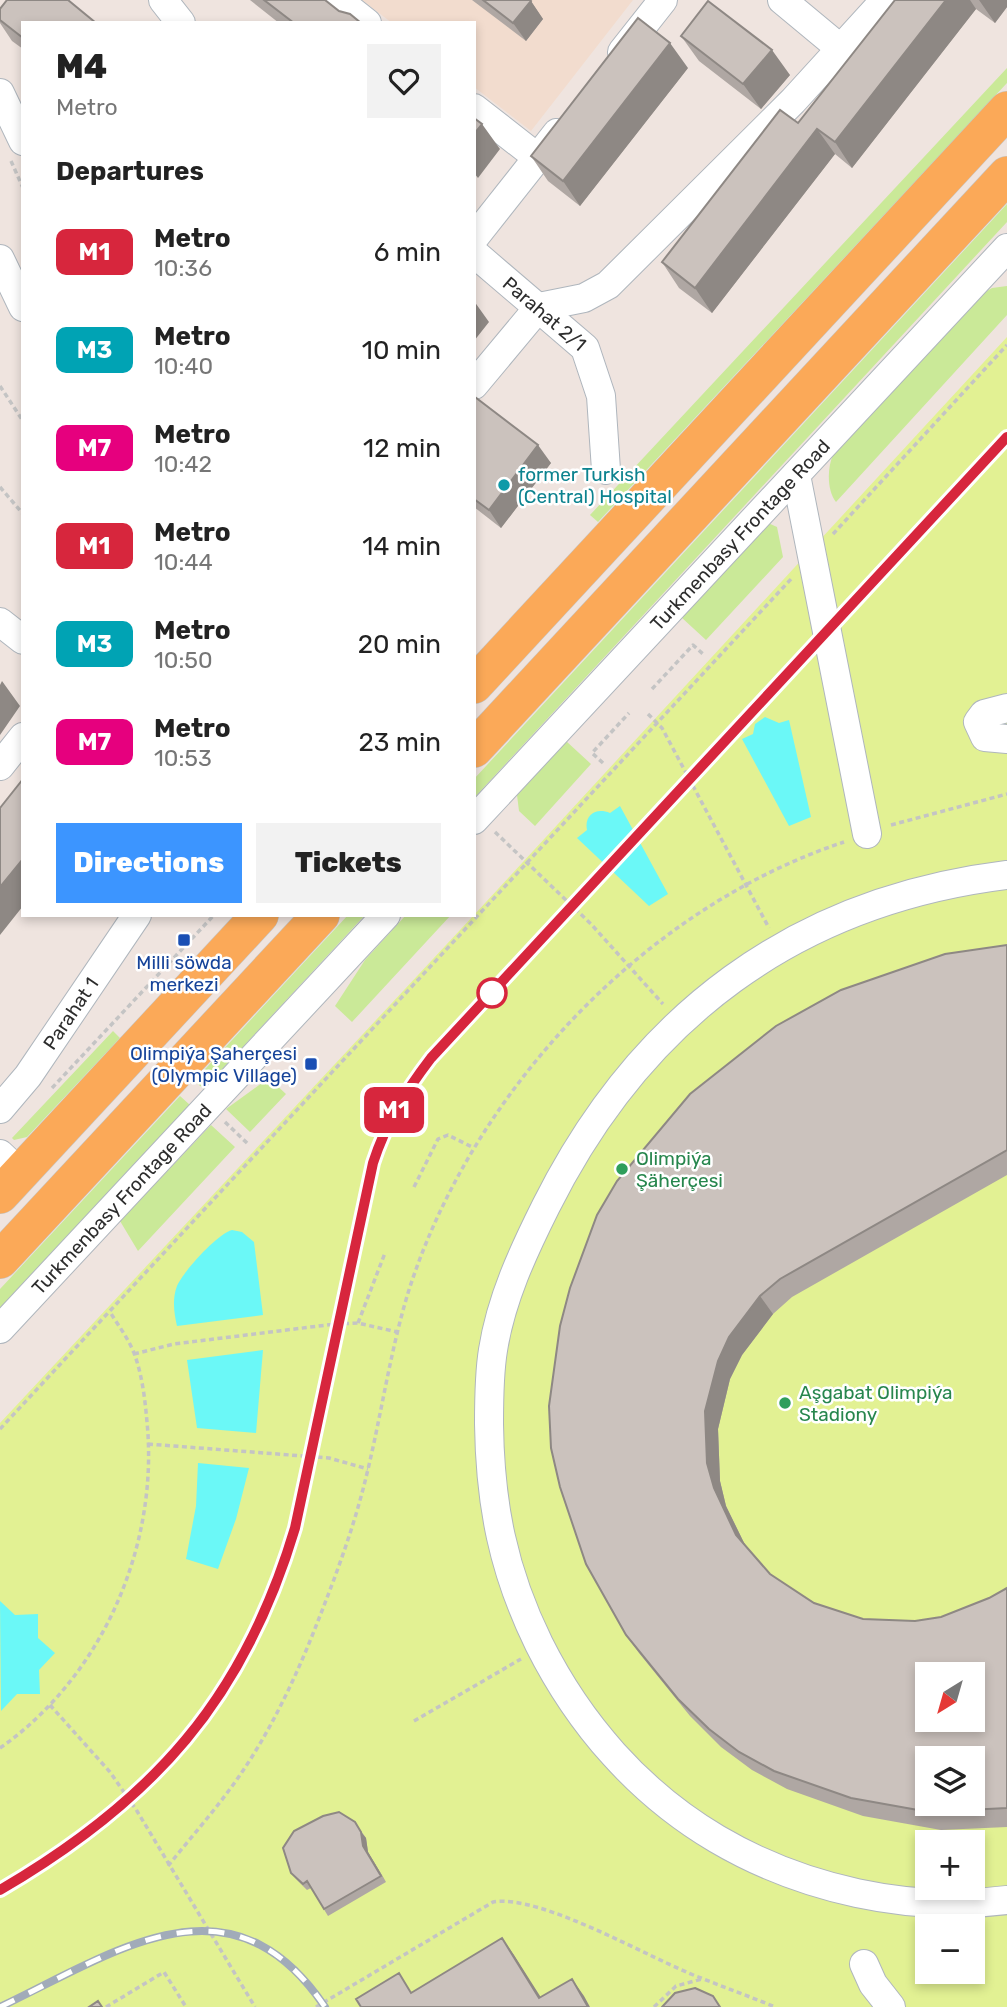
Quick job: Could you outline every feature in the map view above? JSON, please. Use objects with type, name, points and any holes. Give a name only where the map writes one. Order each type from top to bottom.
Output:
[{"type":"main road","points":[[476,683],[1007,110]]},
{"type":"main road","points":[[476,747],[1007,175]]},
{"type":"main road","points":[[7,1174],[258,917]]},
{"type":"main road","points":[[0,1259],[319,917]]},
{"type":"street","points":[[163,0],[179,21]]},
{"type":"street","points":[[338,0],[364,21]]},
{"type":"street","points":[[604,74],[663,0]]},
{"type":"street","points":[[782,0],[841,49]]},
{"type":"street","points":[[476,383],[539,307],[584,298],[608,285],[793,101],[885,0]]},
{"type":"street","points":[[0,93],[21,137]]},
{"type":"street","points":[[476,109],[538,158]]},
{"type":"street","points":[[476,236],[571,116]]},
{"type":"street","name":"Parahat 2/1","points":[[476,255],[585,348],[601,396],[606,470]]},
{"type":"street","name":"Turkmenbasy Frontage Road","points":[[476,818],[1005,255]]},
{"type":"street","points":[[0,259],[21,303]]},
{"type":"street","points":[[796,475],[867,834]]},
{"type":"street","points":[[0,622],[21,638]]},
{"type":"street","points":[[1007,708],[984,714],[978,722],[985,737],[1007,739]]},
{"type":"street","points":[[0,766],[21,740]]},
{"type":"street","points":[[1007,875],[921,889],[847,916],[779,948],[731,979],[679,1021],[634,1066],[583,1137],[519,1259],[492,1351],[489,1395],[494,1511],[512,1580],[541,1648],[570,1700],[626,1769],[690,1823],[772,1868],[856,1892],[943,1902],[1007,1900]]},
{"type":"street","name":"Parahat 1","points":[[0,1109],[28,1076],[135,917]]},
{"type":"street","name":"Turkmenbasy Frontage Road","points":[[0,1329],[384,917]]},
{"type":"street","points":[[864,1964],[873,1984],[891,2007]]},
{"type":"path","points":[[0,1429],[1007,345]]},
{"type":"path","points":[[0,386],[21,418]]},
{"type":"path","points":[[0,487],[21,512]]},
{"type":"path","points":[[652,689],[693,645],[703,654]]},
{"type":"path","points":[[603,763],[592,753],[629,713]]},
{"type":"path","points":[[648,714],[657,723],[779,948]]},
{"type":"path","points":[[476,818],[591,924],[679,1021]]},
{"type":"path","points":[[45,1096],[212,917]]},
{"type":"path","points":[[414,1187],[439,1139],[448,1135],[474,1147]]},
{"type":"path","points":[[358,1323],[385,1253]]},
{"type":"path","points":[[0,1748],[50,1705],[87,1659],[127,1580],[147,1495],[148,1444],[145,1407],[134,1354],[110,1312]]},
{"type":"path","points":[[134,1354],[174,1344],[358,1323],[397,1332]]},
{"type":"path","points":[[148,1444],[329,1458],[368,1469]]},
{"type":"path","points":[[414,1721],[541,1648]]},
{"type":"path","points":[[50,1705],[110,1772],[137,1811],[254,2007]]},
{"type":"path","points":[[316,2007],[492,1902],[508,1899],[552,1912],[702,1979],[775,2007]]},
{"type":"path","points":[[106,2007],[164,1972],[186,2007]]},
{"type":"path","points":[[654,2007],[676,1986],[702,1979]]},
{"type":"shaded area","points":[[362,0],[633,0],[531,131],[476,89],[476,21],[389,21]]},
{"type":"green space","points":[[1007,68],[1007,83],[598,522],[590,515]]},
{"type":"green space","points":[[1007,204],[1007,222],[476,796],[476,777]]},
{"type":"green space","points":[[1007,286],[1007,315],[836,502],[829,479],[833,455],[982,294],[992,288]]},
{"type":"green space","name":"Olimpiýa Şäherçesi","points":[[1007,337],[1007,2007],[0,2007],[0,1423],[472,917],[476,917],[476,913]]},
{"type":"green space","points":[[768,523],[777,527],[783,557],[706,640],[681,617]]},
{"type":"green space","points":[[566,741],[591,764],[535,826],[519,811],[517,795]]},
{"type":"green space","points":[[346,917],[363,917],[204,1089],[194,1081]]},
{"type":"green space","points":[[404,917],[449,917],[352,1022],[335,1006],[365,960]]},
{"type":"green space","points":[[113,1031],[120,1038],[27,1137],[14,1140],[12,1138]]},
{"type":"green space","points":[[266,1080],[271,1080],[286,1094],[250,1132],[226,1109]]},
{"type":"green space","points":[[180,1096],[190,1105],[0,1308],[0,1289]]},
{"type":"green space","points":[[211,1125],[235,1147],[138,1251],[120,1221]]},
{"type":"water","points":[[765,717],[779,723],[789,720],[811,817],[789,826],[742,739],[753,734],[755,724]]},
{"type":"water","points":[[620,806],[668,894],[649,906],[577,838],[587,830],[589,816],[600,811],[610,813]]},
{"type":"water","points":[[232,1230],[242,1232],[254,1242],[263,1315],[177,1326],[174,1301],[180,1280],[210,1246]]},
{"type":"water","points":[[263,1350],[256,1433],[197,1428],[187,1360]]},
{"type":"water","points":[[198,1463],[249,1468],[236,1519],[218,1569],[186,1559],[196,1506]]},
{"type":"water","points":[[0,1601],[15,1615],[38,1614],[38,1638],[55,1653],[39,1670],[40,1694],[17,1694],[1,1711]]},
{"type":"building","points":[[7,0],[68,0],[94,21],[21,21],[21,36],[0,20],[0,9]]},
{"type":"building","points":[[264,0],[325,0],[359,21],[291,21]]},
{"type":"building","points":[[483,0],[530,0],[531,1],[513,23]]},
{"type":"building","points":[[895,0],[946,0],[835,142],[817,129],[695,288],[662,262],[780,110],[798,123]]},
{"type":"building","points":[[708,1],[772,50],[743,84],[681,36]]},
{"type":"building","points":[[638,18],[670,43],[563,181],[531,156]]},
{"type":"building","points":[[476,120],[482,124],[476,132]]},
{"type":"building","name":"former Turkish (Central) Hospital","points":[[476,398],[538,445],[489,510],[476,500]]},
{"type":"building","points":[[21,782],[21,861],[0,887],[0,808]]},
{"type":"building","name":"Aşgabat Olimpiýa Stadiony","points":[[1007,945],[1007,1150],[780,1279],[760,1296],[729,1337],[718,1361],[705,1411],[707,1463],[714,1488],[736,1535],[770,1574],[814,1603],[863,1619],[915,1621],[941,1617],[1007,1588],[1007,1808],[985,1809],[985,1746],[915,1746],[915,1809],[851,1798],[774,1771],[739,1752],[709,1729],[678,1699],[626,1635],[586,1564],[560,1487],[551,1448],[549,1406],[560,1326],[570,1288],[597,1215],[617,1181],[690,1094],[776,1026],[841,990],[945,954]]},
{"type":"building","points":[[339,1812],[355,1822],[361,1832],[363,1846],[381,1876],[324,1909],[307,1881],[303,1884],[291,1873],[283,1848],[294,1831],[323,1816]]},
{"type":"building","points":[[502,1938],[539,1998],[572,1979],[588,2007],[361,2007],[356,1999],[399,1973],[411,1993]]},
{"type":"building","points":[[695,1988],[713,1996],[720,2007],[662,2007],[675,1993]]},
{"type":"building","points":[[98,2001],[102,2007],[89,2007]]},
{"type":"railway","points":[[0,1890],[53,1857],[102,1820],[146,1781],[185,1739],[219,1693],[249,1643],[274,1588],[295,1528],[373,1163],[390,1121],[413,1083],[431,1058],[1007,437]]},
{"type":"railway","points":[[0,2007],[86,1964],[129,1946],[171,1934],[211,1931],[251,1941],[289,1965],[325,2007]]},
{"type":"metro line","name":"M1","points":[[0,1890],[48,1862],[103,1823],[157,1774],[208,1713],[252,1639],[278,1580],[295,1528],[373,1163],[388,1123],[405,1092],[431,1058],[1007,437]]},
{"type":"place","name":"former Turkish (Central) Hospital","points":[[504,485]]},
{"type":"place","name":"Milli söwda merkezi","points":[[184,940]]},
{"type":"place","name":"Olimpiýa Şaherçesi (Olympic Village)","points":[[311,1064]]},
{"type":"place","name":"Olimpiýa Şäherçesi","points":[[622,1169]]},
{"type":"place","name":"Aşgabat Olimpiýa Stadiony","points":[[785,1403]]}]
